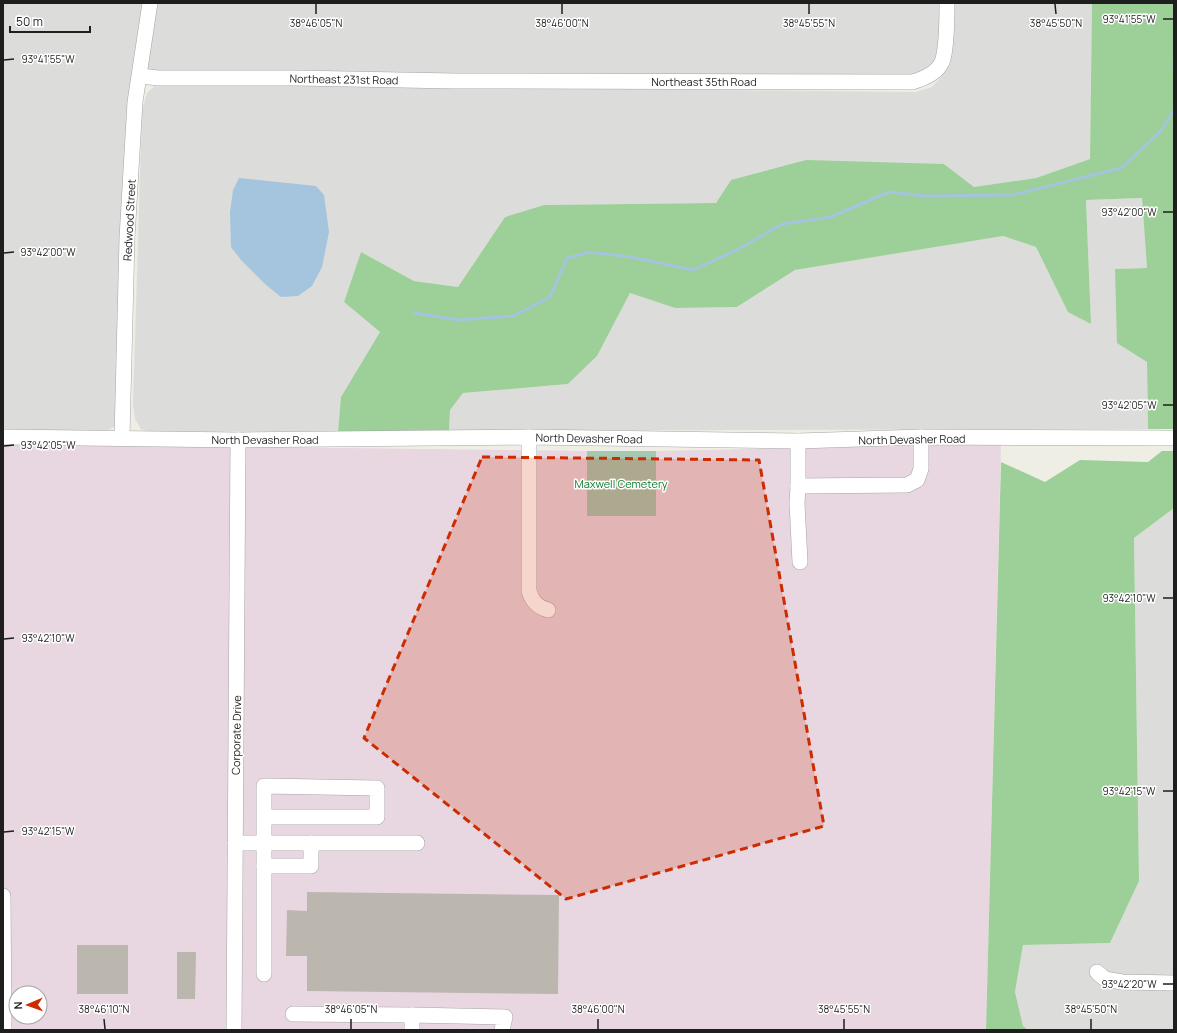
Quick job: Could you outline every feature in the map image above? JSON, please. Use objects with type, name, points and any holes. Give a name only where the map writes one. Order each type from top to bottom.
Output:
[{"type":"street","name":"Redwood Street","points":[[122,438],[127,238],[135,102],[150,3]]},
{"type":"street","name":"Northeast 35th Road","points":[[549,80],[912,82],[928,76],[942,62],[945,44],[947,3]]},
{"type":"street","name":"Northeast 231st Road","points":[[140,76],[158,78],[296,78],[448,81],[549,80]]},
{"type":"street","name":"North Devasher Road","points":[[3,437],[238,440],[529,437],[798,441],[921,437],[1174,438]]},
{"type":"street","points":[[529,437],[529,591],[536,604],[541,608],[548,610]]},
{"type":"street","points":[[798,486],[907,485],[917,480],[921,468],[921,437]]},
{"type":"street","name":"Corporate Drive","points":[[234,1030],[238,440]]},
{"type":"street","points":[[798,441],[797,503],[800,562]]},
{"type":"street","points":[[264,817],[377,817],[377,788],[264,786],[264,817],[264,974]]},
{"type":"street","points":[[235,843],[417,843]]},
{"type":"street","points":[[264,866],[311,866],[311,843]]},
{"type":"street","points":[[3,896],[4,1030]]},
{"type":"street","points":[[1097,972],[1105,979],[1122,982],[1174,982]]},
{"type":"street","points":[[293,1014],[412,1023],[505,1016],[502,1030]]},
{"type":"highlighted area","points":[[482,457],[759,460],[824,826],[566,899],[364,738]]},
{"type":"shaded area","points":[[3,3],[941,3],[940,44],[937,60],[919,77],[139,80],[121,419],[114,427],[105,431],[3,430]]},
{"type":"shaded area","points":[[953,3],[1092,3],[1090,159],[1036,178],[974,187],[944,164],[731,180],[716,203],[544,205],[505,217],[458,287],[414,281],[361,252],[344,302],[380,332],[341,397],[338,431],[149,432],[141,429],[135,419],[133,405],[142,110],[147,93],[156,85],[916,92],[932,87],[941,77],[949,63]]},
{"type":"shaded area","points":[[1142,198],[1147,268],[1115,269],[1147,362],[1148,429],[449,431],[450,410],[463,393],[568,384],[597,356],[630,293],[675,308],[737,307],[795,270],[1003,236],[1036,247],[1068,311],[1091,324],[1086,200]]},
{"type":"shaded area","points":[[3,444],[587,451],[587,516],[656,515],[656,451],[1001,444],[986,1030],[3,1030]]},
{"type":"shaded area","points":[[1174,508],[1174,1030],[1028,1030],[1023,1026],[1015,992],[1023,945],[1110,943],[1139,881],[1134,538]]},
{"type":"green space","points":[[1092,3],[1174,3],[1174,429],[1148,429],[1147,362],[1117,343],[1115,269],[1147,268],[1142,198],[1086,200],[1091,324],[1068,312],[1036,247],[1003,236],[795,270],[737,307],[675,308],[630,293],[597,356],[568,384],[463,393],[450,410],[449,431],[338,431],[341,397],[380,332],[344,302],[361,252],[414,281],[458,287],[505,217],[544,205],[716,203],[731,180],[806,160],[944,164],[974,187],[1036,178],[1090,159]]},
{"type":"green space","name":"Maxwell Cemetery","points":[[587,451],[656,451],[656,516],[587,516]]},
{"type":"green space","points":[[1162,451],[1174,451],[1174,508],[1134,538],[1139,881],[1110,943],[1023,945],[1015,992],[1023,1026],[1028,1030],[986,1030],[1001,462],[1045,482],[1080,460],[1148,462]]},
{"type":"water","points":[[239,178],[316,186],[324,195],[329,232],[322,267],[312,286],[298,296],[281,297],[265,284],[241,260],[231,247],[230,212],[233,190]]},
{"type":"building","points":[[307,892],[559,895],[558,994],[307,991],[307,956],[286,956],[287,910],[307,911]]},
{"type":"building","points":[[77,945],[128,945],[128,994],[77,994]]},
{"type":"building","points":[[177,952],[196,952],[195,999],[177,999]]},
{"type":"waterway","points":[[1174,63],[1174,68]]},
{"type":"waterway","points":[[415,313],[458,320],[513,316],[550,297],[567,258],[590,252],[631,257],[693,270],[739,249],[782,224],[831,217],[889,192],[926,196],[1013,195],[1121,168],[1160,132],[1174,110]]}]
